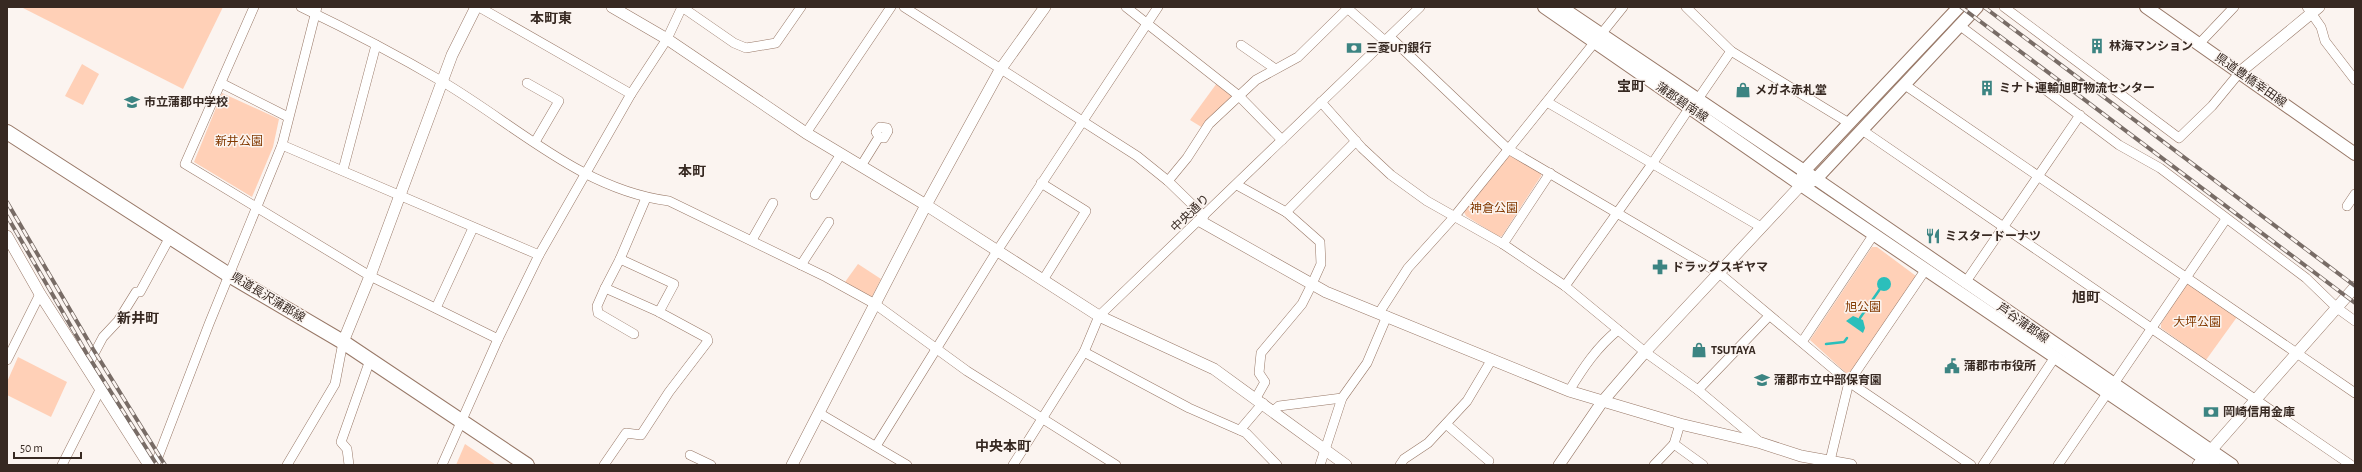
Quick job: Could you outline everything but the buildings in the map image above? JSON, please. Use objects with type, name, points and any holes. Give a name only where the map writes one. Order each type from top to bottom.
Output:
[{"type":"main road","name":"蒲郡碧南線","points":[[1544,7],[1597,38],[1694,103],[1816,179]]},
{"type":"main road","name":"蒲郡碧南線","points":[[1561,7],[1597,38]]},
{"type":"main road","points":[[1801,185],[1804,171],[1959,7]]},
{"type":"main road","points":[[1801,185],[1816,179],[1977,7]]},
{"type":"main road","name":"県道豊橋幸田線","points":[[2146,7],[2355,154]]},
{"type":"main road","name":"蒲郡碧南線","points":[[1694,103],[1801,185]]},
{"type":"main road","name":"県道長沢蒲郡線","points":[[7,132],[229,275],[343,342],[527,465]]},
{"type":"main road","name":"芦谷蒲郡線","points":[[1816,179],[1965,283],[2214,465]]},
{"type":"main road","name":"芦谷蒲郡線","points":[[1801,185],[2055,357],[2110,389]]},
{"type":"main road","name":"芦谷蒲郡線","points":[[2204,458],[2232,465]]},
{"type":"street","points":[[254,7],[185,164],[370,276],[498,339]]},
{"type":"street","points":[[301,7],[316,10],[444,82],[583,174],[646,198],[669,201],[752,240],[875,304],[936,350],[1105,462],[1116,465]]},
{"type":"street","points":[[287,465],[335,384],[343,342],[370,276],[444,82],[452,55],[477,7],[631,94]]},
{"type":"street","points":[[612,7],[667,39],[806,132],[926,205],[1099,316],[1197,360],[1260,401],[1346,465]]},
{"type":"street","points":[[442,465],[463,422],[498,339],[539,255],[583,174],[631,94],[667,39],[682,7],[734,43],[746,48],[776,43],[801,7]]},
{"type":"street","points":[[806,132],[891,7]]},
{"type":"street","points":[[904,7],[1000,70],[1082,120],[1137,156],[1168,181],[1202,218],[1312,284],[1569,391],[1680,424],[1761,443],[1801,456],[1851,465]]},
{"type":"street","points":[[792,465],[926,205],[1000,70],[1045,7]]},
{"type":"street","points":[[1126,7],[1239,96],[1282,140]]},
{"type":"street","points":[[876,446],[997,251],[1082,120],[1158,7]]},
{"type":"street","name":"中央通り","points":[[1013,465],[1084,352],[1099,316],[1237,185],[1249,170],[1420,7]]},
{"type":"street","points":[[1320,465],[1342,398],[1367,363],[1383,314],[1400,279],[1454,217],[1623,7]]},
{"type":"street","points":[[1686,7],[1731,51],[1849,123]]},
{"type":"street","points":[[2004,7],[2179,138],[2212,106],[2240,72],[2313,9],[2325,40],[2355,80]]},
{"type":"street","points":[[2199,44],[2234,7]]},
{"type":"street","points":[[1168,181],[1187,158],[1209,124],[1256,80],[1274,68],[1298,57],[1349,8],[1388,39],[1508,149],[1719,273],[1849,382],[1971,465]]},
{"type":"street","points":[[155,465],[256,206],[282,145],[316,10]]},
{"type":"street","points":[[1959,25],[2119,145],[2160,168],[2306,278],[2337,308],[2355,321]]},
{"type":"street","points":[[343,170],[376,45]]},
{"type":"street","points":[[1241,45],[1274,68]]},
{"type":"street","points":[[1565,286],[1731,51]]},
{"type":"street","points":[[221,83],[288,117]]},
{"type":"street","points":[[527,84],[559,101],[535,142]]},
{"type":"street","points":[[1905,85],[2355,393]]},
{"type":"street","points":[[1321,102],[1356,141],[1391,175],[1454,217],[1503,244],[1565,286],[1645,352],[1698,390],[1761,443]]},
{"type":"street","points":[[1547,102],[1760,227]]},
{"type":"street","points":[[1965,283],[2080,115]]},
{"type":"street","points":[[1862,130],[2351,465]]},
{"type":"street","points":[[861,166],[880,137]]},
{"type":"street","points":[[1286,212],[1356,141]]},
{"type":"street","points":[[282,145],[539,255]]},
{"type":"street","points":[[815,195],[841,154]]},
{"type":"street","points":[[1503,244],[1550,173]]},
{"type":"street","points":[[1042,183],[1086,211],[1043,280]]},
{"type":"street","points":[[1237,185],[1286,212],[1320,242],[1321,264],[1302,304],[1261,353],[1259,373],[1265,382],[1260,401],[1240,430]]},
{"type":"street","points":[[1559,465],[1602,402],[1645,352],[1760,227],[1801,185]]},
{"type":"street","points":[[2347,206],[2355,194]]},
{"type":"street","points":[[634,334],[598,313],[596,306],[620,259],[646,198]]},
{"type":"street","points":[[752,240],[772,203]]},
{"type":"street","points":[[2058,465],[2226,219]]},
{"type":"street","points":[[801,265],[829,222]]},
{"type":"street","points":[[436,308],[473,228]]},
{"type":"street","points":[[1802,342],[1874,234]]},
{"type":"street","points":[[7,236],[40,294],[149,465]]},
{"type":"street","points":[[87,367],[103,337],[118,321],[136,292],[140,292],[170,237]]},
{"type":"street","points":[[620,259],[674,284],[659,312]]},
{"type":"street","points":[[1830,462],[1849,382],[1926,269]]},
{"type":"street","points":[[2204,458],[2355,287]]},
{"type":"street","points":[[604,465],[626,433],[641,435],[669,392],[708,341],[707,338],[659,312],[605,288]]},
{"type":"street","points":[[7,360],[40,294]]},
{"type":"street","points":[[1698,390],[1769,316]]},
{"type":"street","points":[[1569,391],[1593,354],[1603,342],[1618,330]]},
{"type":"street","points":[[1084,352],[1189,408],[1246,433],[1277,465]]},
{"type":"street","points":[[1983,465],[2055,357]]},
{"type":"street","points":[[1400,465],[1404,459],[1428,443],[1467,401],[1492,359]]},
{"type":"street","points":[[349,465],[347,449],[341,442],[370,360]]},
{"type":"street","points":[[62,465],[101,388]]},
{"type":"street","points":[[1274,411],[1279,406],[1342,398]]},
{"type":"street","points":[[819,413],[907,465]]},
{"type":"street","points":[[1446,424],[1489,464]]},
{"type":"street","points":[[1654,465],[1674,444],[1680,424]]},
{"type":"street","points":[[1674,444],[1703,465]]},
{"type":"street","points":[[690,455],[711,465]]},
{"type":"green space","points":[[21,7],[223,7],[183,89]]},
{"type":"green space","points":[[82,64],[99,74],[83,105],[65,96]]},
{"type":"green space","points":[[1217,83],[1238,100],[1203,128],[1190,120]]},
{"type":"green space","name":"新井公園","points":[[222,93],[279,119],[273,147],[252,197],[194,162]]},
{"type":"green space","name":"神倉公園","points":[[1509,155],[1541,173],[1541,176],[1502,236],[1499,237],[1466,216],[1464,212]]},
{"type":"green space","name":"旭公園","points":[[1872,247],[1877,247],[1916,276],[1852,372],[1846,373],[1810,340]]},
{"type":"green space","points":[[858,264],[881,279],[872,297],[845,282]]},
{"type":"green space","name":"大坪公園","points":[[2185,282],[2237,317],[2206,360],[2161,328],[2161,324]]},
{"type":"green space","points":[[18,357],[67,382],[51,417],[7,395],[7,382]]},
{"type":"green space","points":[[465,444],[496,465],[456,465]]},
{"type":"water","points":[[1884,277],[1889,279],[1891,284],[1889,289],[1884,291],[1879,289],[1877,284],[1879,279]]},
{"type":"water","points":[[1853,316],[1863,320],[1865,328],[1863,333],[1846,321]]},
{"type":"waterway","points":[[1860,318],[1880,289]]},
{"type":"waterway","points":[[1826,344],[1844,342],[1847,338]]},
{"type":"railway","points":[[1961,7],[2355,303]]},
{"type":"railway","points":[[1984,7],[2355,286]]},
{"type":"railway","points":[[7,202],[93,349],[165,465]]},
{"type":"railway","points":[[7,216],[87,354],[157,465]]},
{"type":"place","name":"林海マンション","points":[[2097,46]]},
{"type":"place","name":"三菱UFJ銀行","points":[[1354,48]]},
{"type":"place","name":"ミナト運輸旭町物流センター","points":[[1987,88]]},
{"type":"place","name":"メガネ赤札堂","points":[[1743,90]]},
{"type":"place","name":"市立蒲郡中学校","points":[[132,102]]},
{"type":"place","name":"ミスタードーナツ","points":[[1933,236]]},
{"type":"place","name":"ドラッグスギヤマ","points":[[1660,267]]},
{"type":"place","name":"TSUTAYA","points":[[1699,350]]},
{"type":"place","name":"蒲郡市市役所","points":[[1952,366]]},
{"type":"place","name":"蒲郡市立中部保育園","points":[[1762,380]]},
{"type":"place","name":"岡崎信用金庫","points":[[2211,412]]},
{"type":"district","name":"本町東","points":[[551,19]]},
{"type":"district","name":"宝町","points":[[1631,87]]},
{"type":"district","name":"本町","points":[[692,172]]},
{"type":"district","name":"旭町","points":[[2086,298]]},
{"type":"district","name":"新井町","points":[[138,319]]},
{"type":"district","name":"中央本町","points":[[1003,447]]}]
